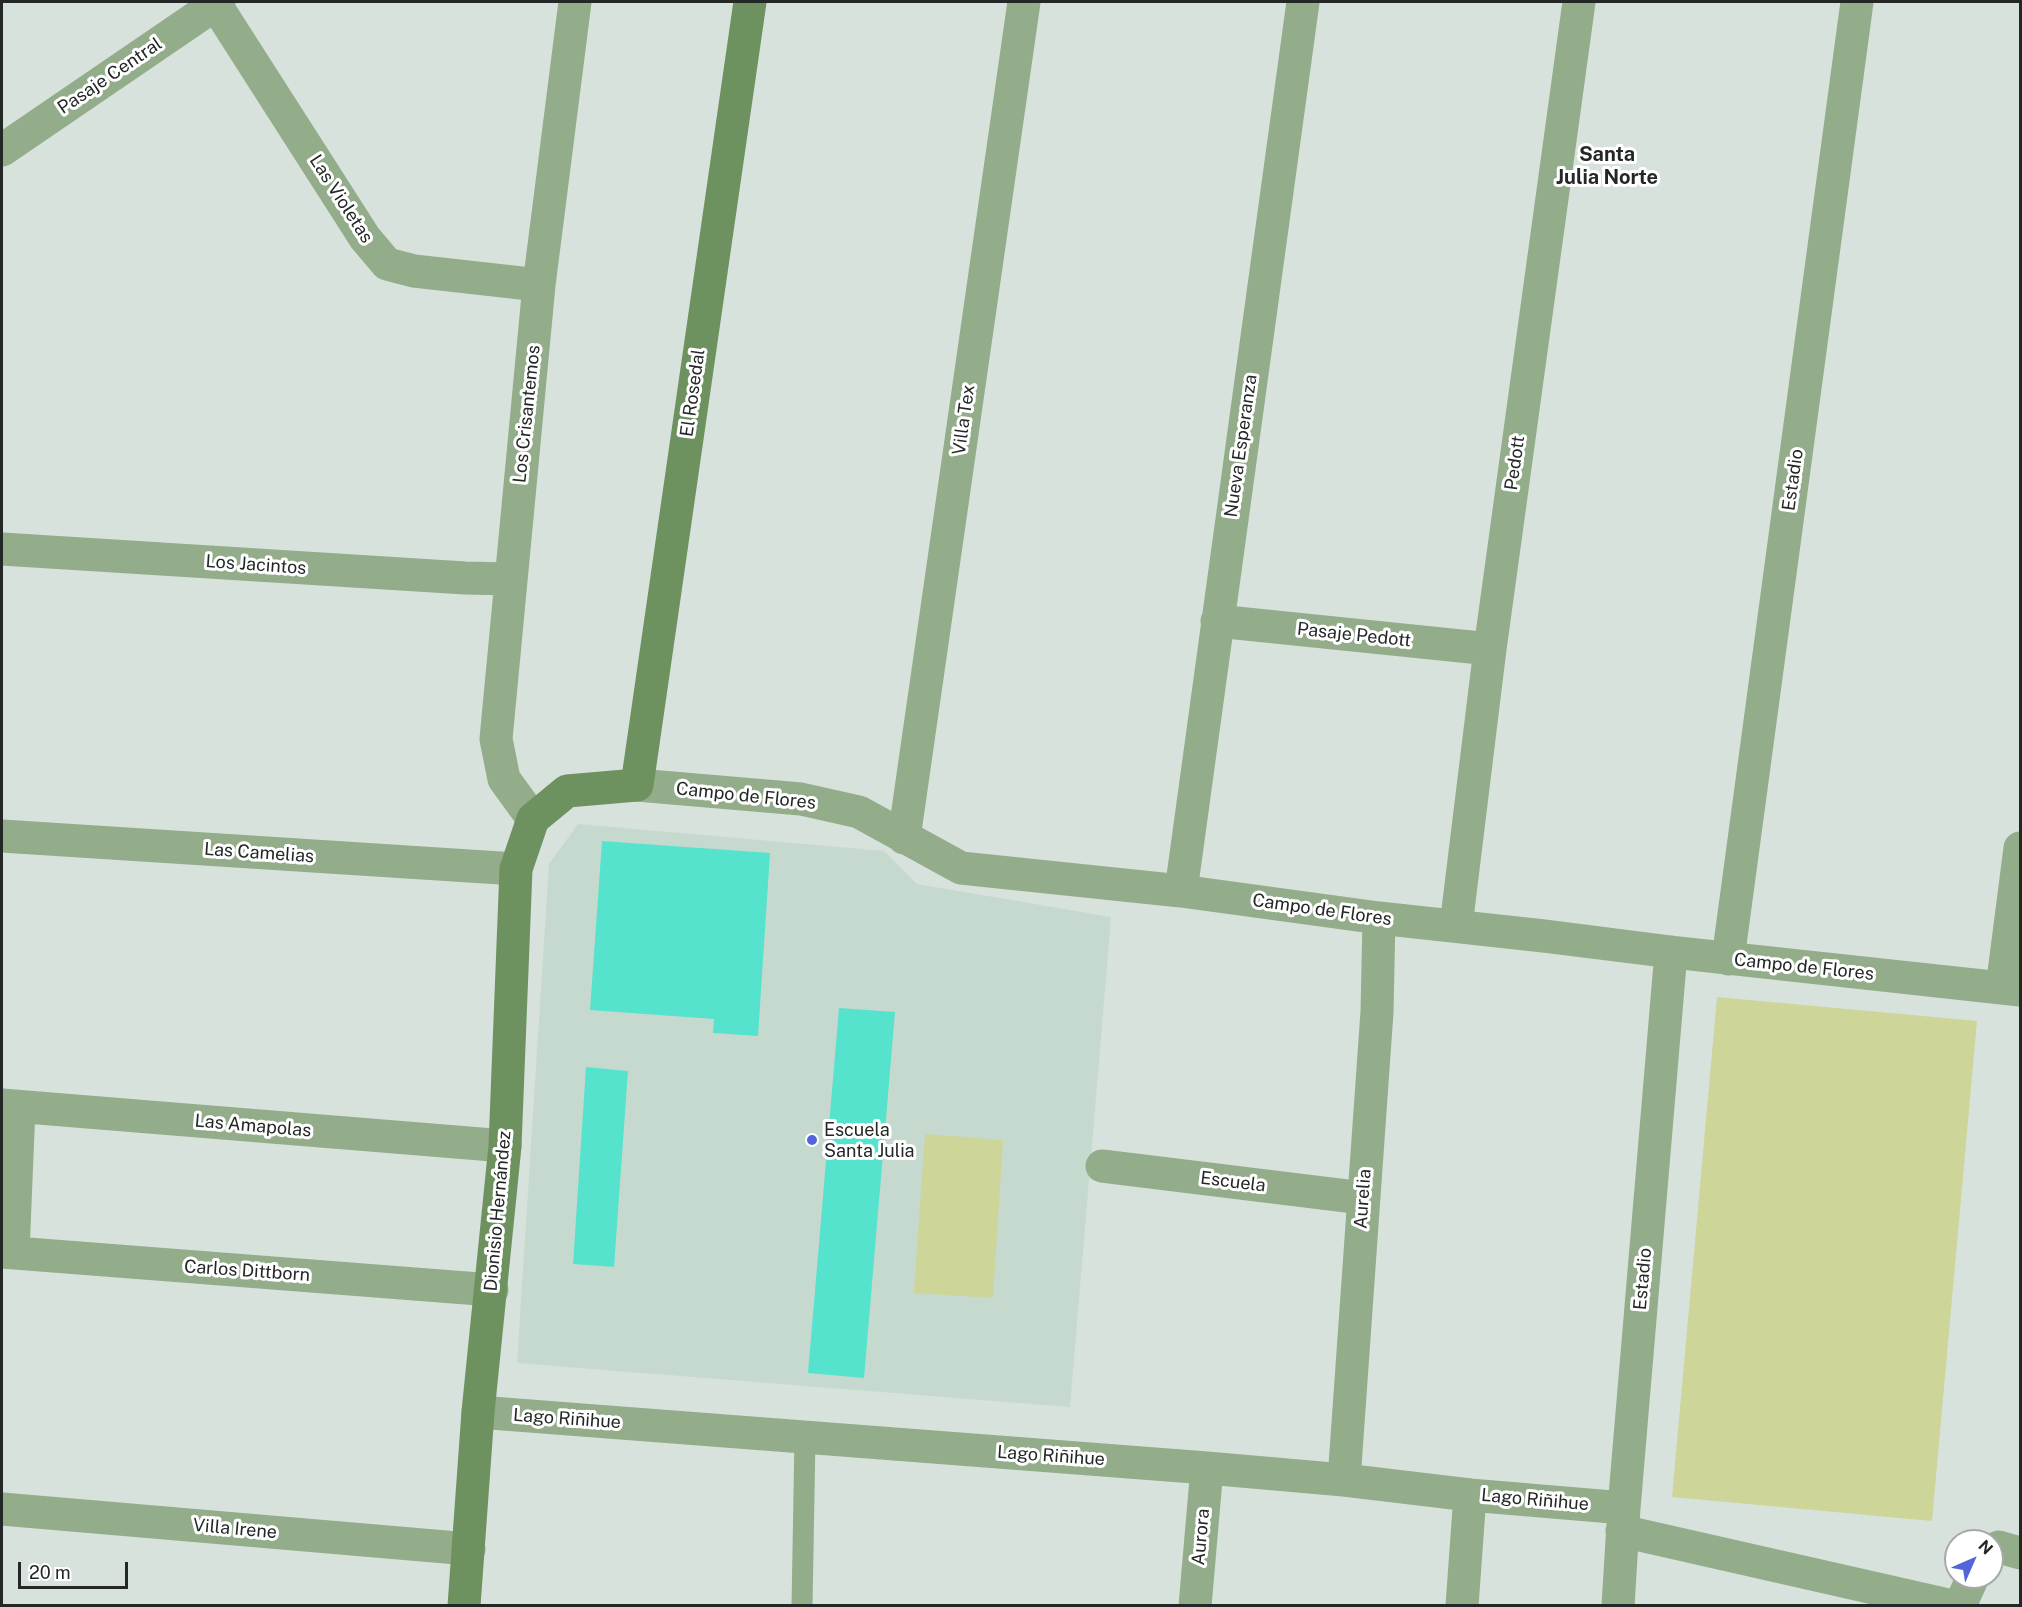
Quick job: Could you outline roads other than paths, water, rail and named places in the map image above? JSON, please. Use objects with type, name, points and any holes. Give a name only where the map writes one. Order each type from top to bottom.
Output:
[{"type":"street","name":"Las Violetas","points":[[216,2],[365,238],[387,264],[414,271],[540,285]]},
{"type":"street","name":"Pasaje Central","points":[[2,150],[216,2]]},
{"type":"street","name":"Los Crisantemos","points":[[533,819],[504,779],[496,739],[540,285],[575,2]]},
{"type":"street","name":"El Rosedal","points":[[637,785],[750,2]]},
{"type":"street","name":"Villa Tex","points":[[904,838],[1024,2]]},
{"type":"street","name":"Nueva Esperanza","points":[[1181,891],[1303,2]]},
{"type":"street","name":"Pedott","points":[[1456,926],[1490,649],[1579,2]]},
{"type":"street","name":"Estadio","points":[[1728,959],[1857,2]]},
{"type":"street","name":"Los Jacintos","points":[[2,549],[510,579]]},
{"type":"street","name":"Pasaje Pedott","points":[[1217,621],[1490,649]]},
{"type":"street","points":[[533,819],[567,791],[637,785]]},
{"type":"street","name":"Campo de Flores","points":[[637,785],[801,799],[859,812],[961,868],[1181,891],[1379,918],[1728,959],[2011,989]]},
{"type":"street","name":"Dionisio Hernández","points":[[464,1605],[478,1412],[505,1146],[516,869],[533,819]]},
{"type":"street","name":"Las Camelias","points":[[2,837],[516,869]]},
{"type":"street","points":[[2011,989],[2020,848]]},
{"type":"street","name":"Aurelia","points":[[1344,1480],[1377,1012],[1379,918]]},
{"type":"street","name":"Estadio","points":[[1618,1605],[1623,1519],[1671,952]]},
{"type":"street","points":[[7,1252],[10,1106]]},
{"type":"street","name":"Las Amapolas","points":[[10,1106],[505,1146]]},
{"type":"street","name":"Escuela","points":[[1102,1166],[1363,1198]]},
{"type":"street","name":"Carlos Dittborn","points":[[7,1252],[492,1290]]},
{"type":"street","name":"Lago Riñihue","points":[[478,1412],[1344,1480],[1470,1495],[1623,1519],[1954,1605],[1962,1601],[1968,1589]]},
{"type":"street","name":"Aurora","points":[[1195,1605],[1207,1468]]},
{"type":"street","points":[[1462,1605],[1470,1495]]},
{"type":"street","name":"Villa Irene","points":[[2,1509],[469,1549]]},
{"type":"street","points":[[2004,1548],[2020,1553]]},
{"type":"lane","points":[[802,1605],[805,1438]]},
{"type":"place","name":"Escuela Santa Julia","points":[[812,1140]]},
{"type":"district","name":"Santa Julia Norte","points":[[1607,166]]}]
